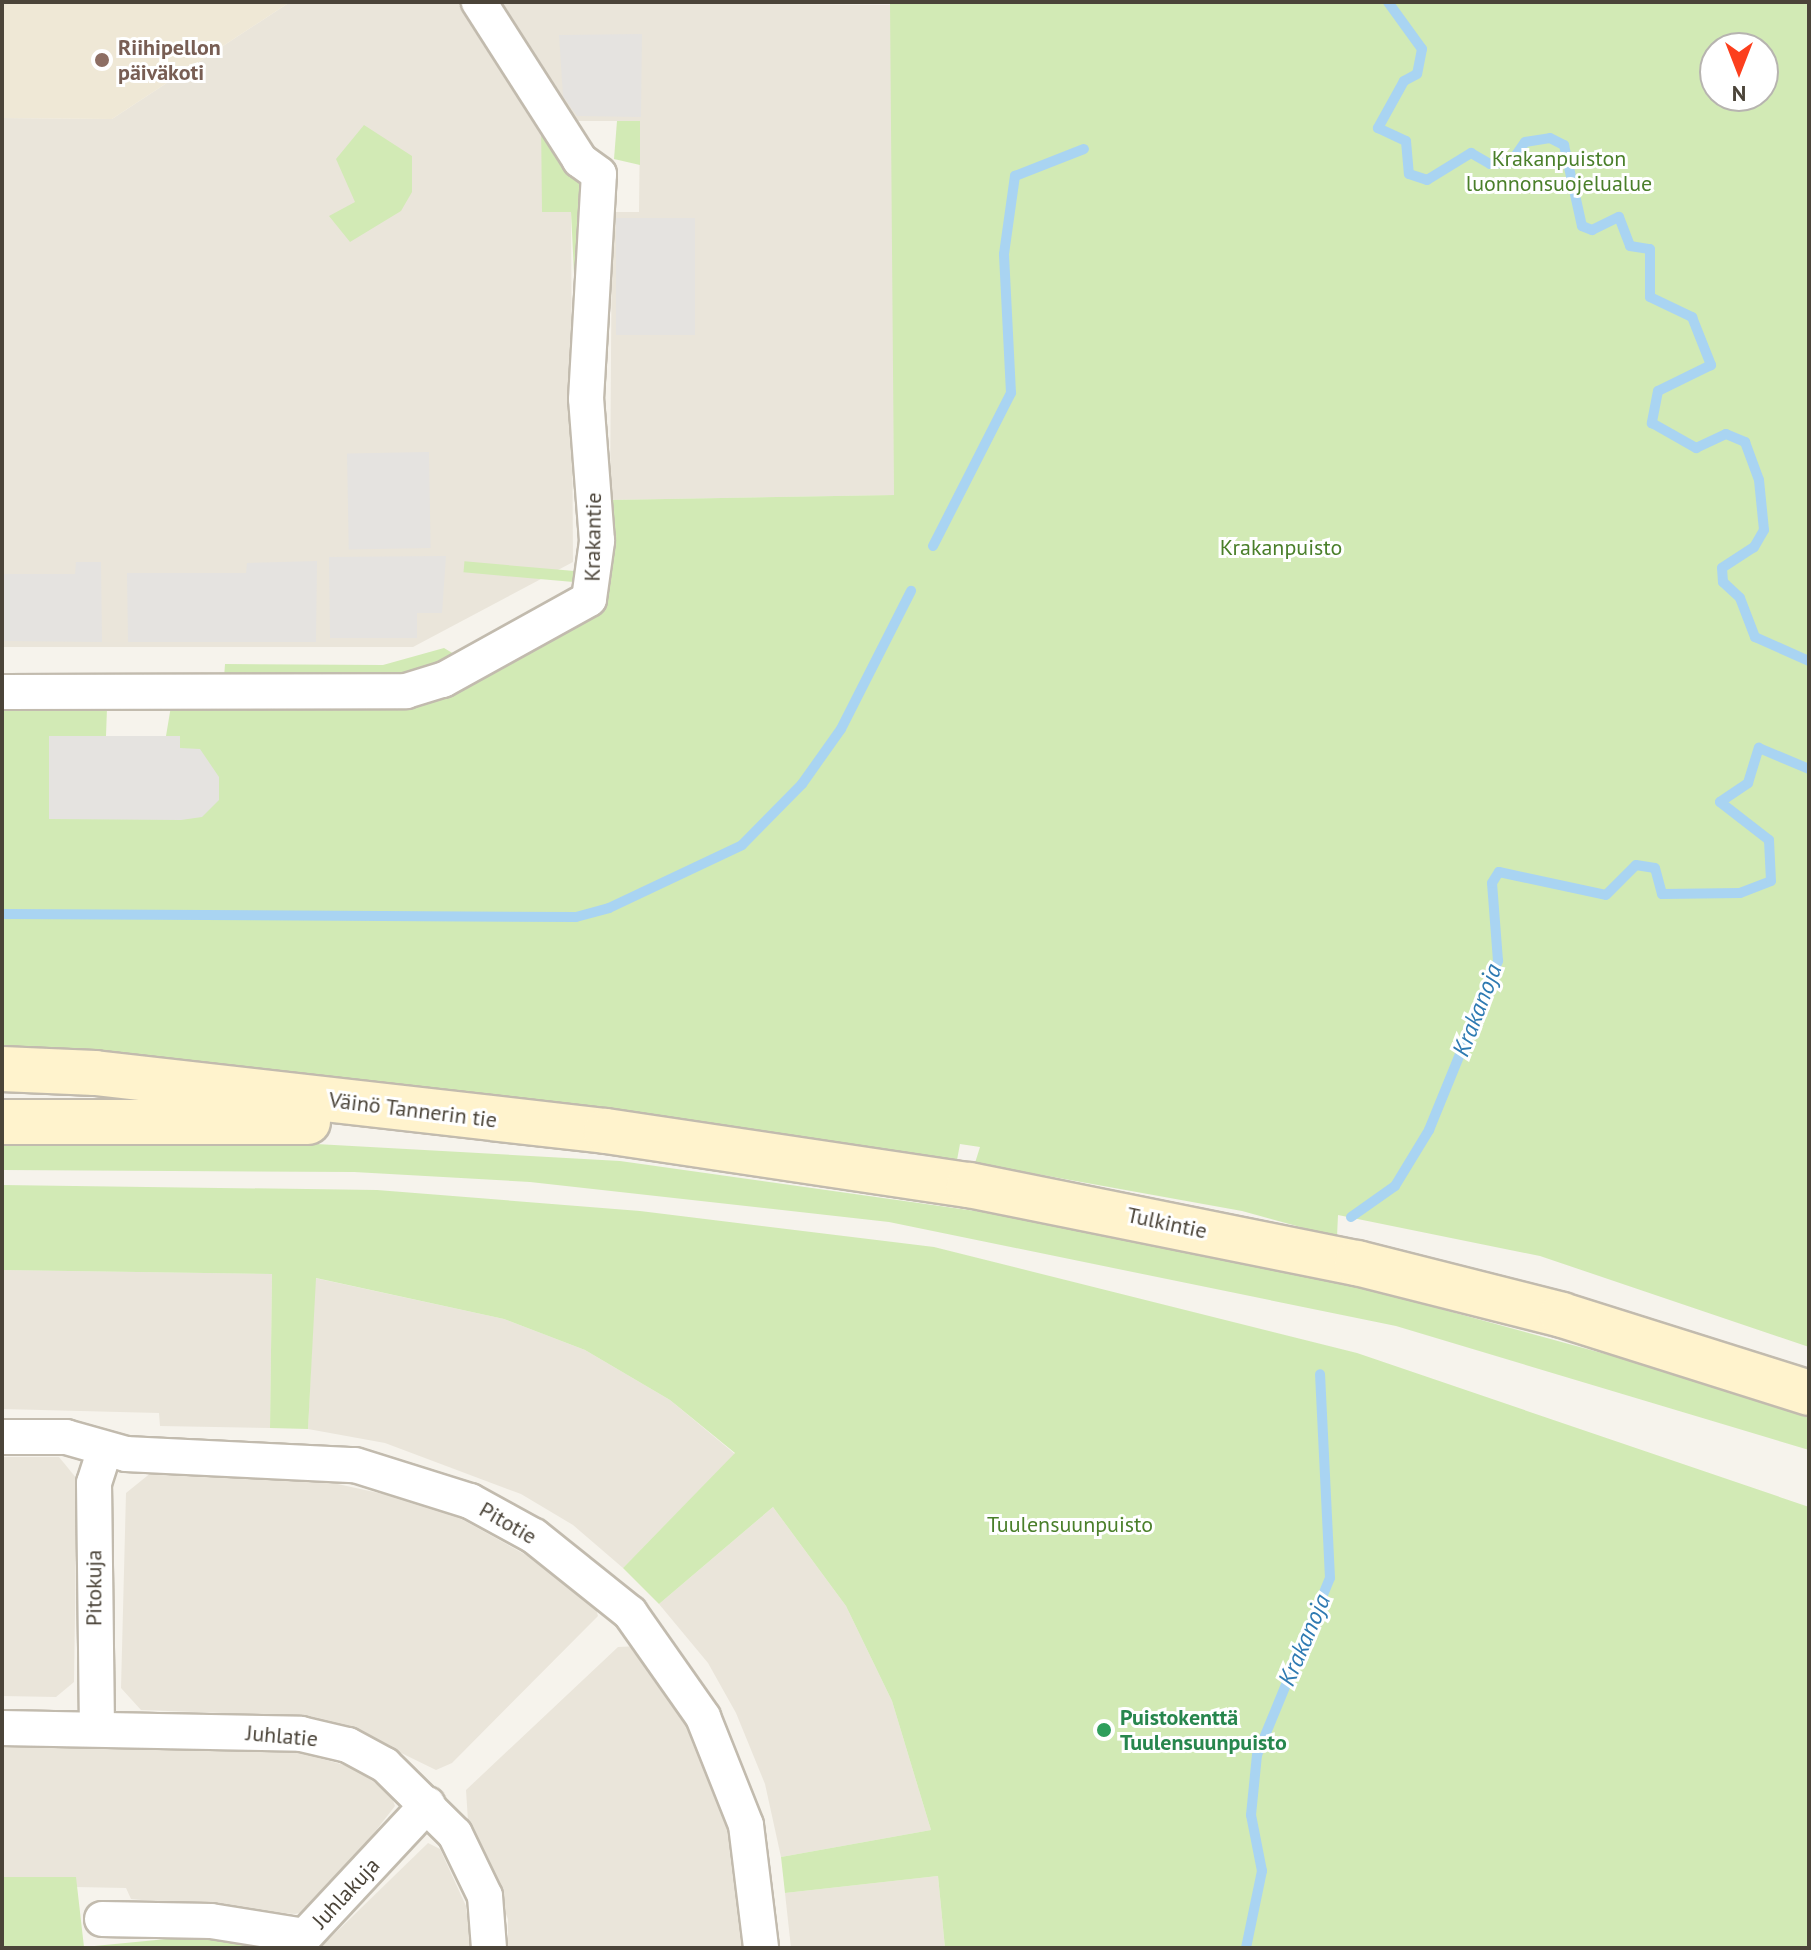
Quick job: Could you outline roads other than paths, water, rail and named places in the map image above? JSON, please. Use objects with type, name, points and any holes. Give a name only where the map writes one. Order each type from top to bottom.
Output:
[{"type":"main road","name":"Väinö Tannerin tie","points":[[2,1069],[95,1073],[510,1122]]},
{"type":"main road","name":"Väinö Tannerin tie","points":[[2,1122],[510,1122]]},
{"type":"main road","name":"Tulkintie","points":[[510,1122],[759,1150],[1116,1212],[1562,1315],[1809,1393]]},
{"type":"street","name":"Krakantie","points":[[2,692],[406,691],[443,680],[589,599],[597,541],[586,399],[599,174],[580,160],[479,2]]},
{"type":"street","name":"Pitotie","points":[[2,1437],[66,1437],[105,1449],[287,1457],[416,1480],[470,1501],[576,1568],[630,1613],[703,1717],[746,1825],[761,1948]]},
{"type":"street","name":"Pitokuja","points":[[97,1729],[94,1483],[105,1449]]},
{"type":"street","name":"Juhlatie","points":[[2,1728],[301,1734],[348,1745],[385,1765],[428,1804],[455,1834],[485,1896],[489,1948]]},
{"type":"street","name":"Juhlakuja","points":[[102,1919],[211,1921],[305,1936],[428,1804]]},
{"type":"waterway","name":"Krakanoja","points":[[1388,2],[1422,49],[1417,74],[1404,81],[1378,128],[1406,141],[1409,174],[1427,180],[1471,153],[1490,164],[1511,162],[1525,142],[1550,138],[1564,145],[1582,226],[1592,230],[1619,217],[1630,246],[1650,249],[1650,297],[1692,317],[1711,365],[1658,391],[1652,423],[1696,448],[1726,434],[1745,442],[1759,480],[1764,530],[1754,547],[1722,568],[1723,582],[1740,598],[1755,637],[1809,661]]},
{"type":"waterway","points":[[933,546],[1011,393],[1004,254],[1015,176],[1084,149]]},
{"type":"waterway","points":[[2,914],[576,917],[609,908],[742,845],[802,784],[841,729],[911,591]]},
{"type":"waterway","name":"Krakanoja","points":[[1351,1217],[1395,1186],[1429,1130],[1498,961],[1492,883],[1499,872],[1606,895],[1636,865],[1655,868],[1662,894],[1740,893],[1771,881],[1769,840],[1720,802],[1748,783],[1759,748],[1809,769]]},
{"type":"waterway","name":"Krakanoja","points":[[1246,1948],[1262,1871],[1251,1815],[1257,1755],[1330,1578],[1320,1374]]},
{"type":"place","name":"Riihipellon päiväkoti","points":[[102,60]]},
{"type":"place","name":"Puistokenttä Tuulensuunpuisto","points":[[1104,1730]]},
{"type":"park label","name":"Krakanpuiston luonnonsuojelualue","points":[[1559,170]]},
{"type":"park label","name":"Krakanpuisto","points":[[1281,548]]},
{"type":"park label","name":"Tuulensuunpuisto","points":[[1070,1525]]}]
